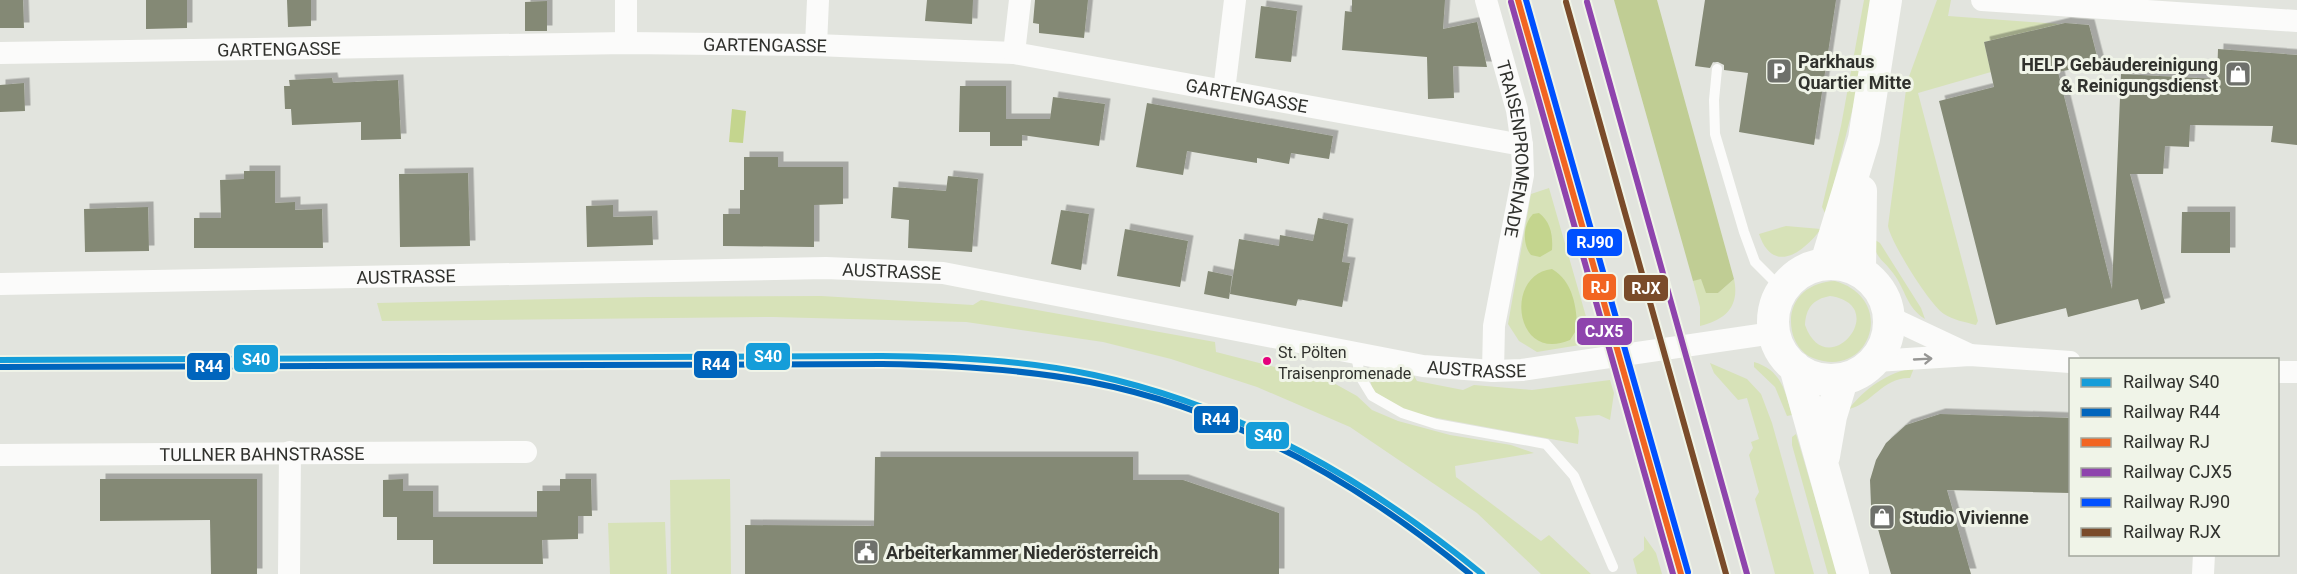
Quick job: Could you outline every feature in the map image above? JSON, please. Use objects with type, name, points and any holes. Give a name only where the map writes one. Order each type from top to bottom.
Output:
[{"type":"street","points":[[626,0],[626,43]]},
{"type":"street","points":[[816,45],[818,0]]},
{"type":"street","points":[[1014,53],[1020,0]]},
{"type":"street","points":[[1224,91],[1235,0]]},
{"type":"street","name":"TRAISENPROMENADE","points":[[1486,0],[1517,110],[1523,175],[1494,326],[1493,371]]},
{"type":"street","points":[[1860,270],[1864,139],[1886,0]]},
{"type":"street","points":[[1982,0],[2297,21]]},
{"type":"street","name":"GARTENGASSE","points":[[0,53],[626,43],[816,45],[1014,53],[1522,145]]},
{"type":"street","points":[[1826,263],[1864,139]]},
{"type":"street","points":[[1826,263],[1860,270],[1875,283],[1884,297],[1889,317],[1889,342],[1876,361],[1865,372],[1842,380],[1817,379],[1795,367],[1782,354],[1773,333],[1773,313],[1783,290],[1791,279],[1807,268],[1826,263]]},
{"type":"street","name":"AUSTRASSE","points":[[0,284],[826,268],[931,272],[1423,366],[1493,371],[1551,368],[1773,333]]},
{"type":"street","points":[[1889,317],[1970,355]]},
{"type":"street","points":[[1876,361],[1970,355],[2069,362]]},
{"type":"street","points":[[1795,367],[1853,574]]},
{"type":"street","points":[[2279,372],[2297,372]]},
{"type":"street","points":[[1823,463],[1831,416],[1842,380]]},
{"type":"street","name":"TULLNER BAHNSTRASSE","points":[[0,455],[526,452]]},
{"type":"street","points":[[289,574],[290,453]]},
{"type":"street","points":[[2203,574],[2204,556]]},
{"type":"lane","points":[[1717,69],[1714,100],[1715,134],[1744,232],[1755,262],[1783,290]]},
{"type":"lane","points":[[1355,353],[1361,378],[1372,396],[1402,414],[1436,424],[1546,444],[1574,476],[1613,567]]},
{"type":"shaded area","points":[[1614,0],[1657,0],[1734,279],[1718,293],[1706,293],[1701,279],[1693,281]]},
{"type":"shaded area","points":[[1864,0],[1872,0],[1859,83],[1826,215],[1822,207],[1841,126]]},
{"type":"shaded area","points":[[1937,0],[1951,0],[1948,16],[2060,24],[1984,42],[1991,72],[1918,93],[1978,321],[1976,325],[1951,318],[1930,299],[1903,259],[1888,226],[1907,82]]},
{"type":"shaded area","points":[[732,109],[746,111],[743,143],[729,142]]},
{"type":"shaded area","points":[[1549,188],[1587,320],[1598,342],[1537,352],[1519,341],[1508,324],[1531,194]]},
{"type":"shaded area","points":[[1539,213],[1549,225],[1552,245],[1552,250],[1540,257],[1531,255],[1525,240],[1527,223],[1533,214]]},
{"type":"shaded area","points":[[1786,226],[1821,229],[1806,246],[1788,256],[1780,257],[1772,254],[1765,247],[1759,234]]},
{"type":"shaded area","points":[[1872,238],[1880,243],[1921,308],[1925,319],[1914,309],[1897,279],[1878,255]]},
{"type":"shaded area","points":[[1552,269],[1565,280],[1569,288],[1575,304],[1577,329],[1570,340],[1551,344],[1537,340],[1527,329],[1522,315],[1522,300],[1527,286],[1537,274]]},
{"type":"shaded area","points":[[1701,278],[1707,293],[1718,293],[1734,279],[1735,297],[1729,311],[1723,316],[1700,326],[1700,307],[1693,281]]},
{"type":"shaded area","points":[[1835,281],[1854,290],[1866,304],[1871,319],[1869,335],[1862,348],[1849,358],[1833,362],[1805,354],[1792,331],[1792,311],[1796,302],[1808,289],[1825,282]],"holes":[[[1830,296],[1848,302],[1856,313],[1856,325],[1849,337],[1839,345],[1827,347],[1815,342],[1805,325],[1811,305],[1819,299]]]},
{"type":"shaded area","points":[[821,296],[973,305],[981,300],[1215,342],[1216,352],[1330,381],[1357,396],[1372,410],[1398,421],[1450,435],[1511,445],[1534,453],[1455,466],[1456,477],[1541,541],[1549,535],[1591,574],[1541,574],[1477,513],[1350,427],[1257,387],[1171,359],[1103,342],[966,322],[773,317],[382,321],[377,303]]},
{"type":"shaded area","points":[[1754,362],[1770,370],[1776,376],[1784,389],[1792,415],[1787,416],[1775,387],[1754,367]]},
{"type":"shaded area","points":[[1710,363],[1747,379],[1761,394],[1772,423],[1814,574],[1775,574],[1755,499],[1759,492],[1749,455],[1753,448],[1751,442],[1759,439],[1747,398],[1738,400],[1714,373]]},
{"type":"shaded area","points":[[1374,366],[1413,374],[1417,381],[1463,390],[1474,385],[1532,390],[1610,380],[1614,393],[1610,420],[1599,415],[1575,417],[1579,431],[1578,444],[1421,415],[1407,411],[1373,391],[1369,376]]},
{"type":"shaded area","points":[[1914,368],[1910,378],[1892,382],[1864,402],[1849,409],[1877,382],[1895,373]]},
{"type":"shaded area","points":[[1796,434],[1837,574],[1828,574],[1792,445],[1792,437]]},
{"type":"shaded area","points":[[730,479],[731,574],[671,574],[670,480]]},
{"type":"shaded area","points":[[665,522],[667,574],[610,574],[608,523]]},
{"type":"shaded area","points":[[1644,536],[1656,553],[1662,574],[1637,574],[1633,559],[1644,550]]},
{"type":"building","points":[[0,0],[23,0],[24,28],[0,28]]},
{"type":"building","points":[[146,0],[187,0],[187,28],[146,29]]},
{"type":"building","points":[[287,0],[311,0],[311,26],[288,27]]},
{"type":"building","points":[[927,0],[973,0],[972,24],[925,21]]},
{"type":"building","points":[[1035,0],[1088,0],[1084,38],[1039,33],[1039,24],[1033,23]]},
{"type":"building","points":[[1352,0],[1445,0],[1443,29],[1477,22],[1487,67],[1453,66],[1454,98],[1428,99],[1427,57],[1342,50],[1345,11],[1352,12]]},
{"type":"building","name":"Parkhaus Quartier Mitte","points":[[1705,0],[1836,0],[1814,145],[1739,132],[1748,73],[1724,70],[1724,65],[1718,62],[1713,62],[1710,68],[1695,66]]},
{"type":"building","points":[[547,1],[547,31],[525,31],[525,2]]},
{"type":"building","points":[[1261,6],[1297,11],[1291,62],[1255,58]]},
{"type":"building","points":[[2065,23],[2089,25],[2099,64],[2058,72],[2112,289],[2121,74],[2217,79],[2218,49],[2297,55],[2297,145],[2271,142],[2273,126],[2190,125],[2189,147],[2165,146],[2163,174],[2130,174],[2165,303],[2141,310],[2138,299],[2068,317],[2066,308],[1996,325],[1939,101],[1994,87],[1984,42]]},
{"type":"building","points":[[332,78],[333,83],[398,80],[401,139],[361,140],[361,122],[292,125],[291,109],[285,109],[284,86],[290,86],[289,80]]},
{"type":"building","points":[[24,83],[25,111],[0,112],[0,85]]},
{"type":"building","points":[[960,86],[1006,86],[1006,119],[1050,119],[1053,97],[1105,104],[1099,146],[1022,135],[1022,146],[990,146],[990,132],[959,132]]},
{"type":"building","points":[[1147,103],[1333,136],[1329,159],[1291,153],[1289,164],[1257,158],[1257,163],[1187,151],[1183,175],[1136,167]]},
{"type":"building","points":[[744,157],[778,157],[778,167],[843,167],[843,204],[814,205],[814,247],[723,246],[723,214],[740,214],[740,190],[744,190]]},
{"type":"building","points":[[244,171],[275,171],[275,203],[295,202],[295,210],[322,209],[323,248],[194,248],[194,218],[221,218],[220,180],[244,179]]},
{"type":"building","points":[[468,173],[470,246],[400,247],[399,174]]},
{"type":"building","points":[[948,176],[978,179],[972,252],[908,248],[909,220],[891,218],[893,187],[946,191]]},
{"type":"building","points":[[613,205],[613,217],[652,216],[653,245],[587,247],[586,206]]},
{"type":"building","points":[[148,207],[149,251],[85,252],[84,209]]},
{"type":"building","points":[[1061,210],[1089,214],[1081,270],[1051,264]]},
{"type":"building","points":[[2182,212],[2230,212],[2230,253],[2181,253]]},
{"type":"building","points":[[1318,218],[1348,224],[1342,262],[1350,263],[1342,307],[1298,299],[1296,306],[1230,294],[1239,239],[1279,246],[1280,235],[1313,241]]},
{"type":"building","points":[[1125,229],[1188,241],[1180,287],[1117,276]]},
{"type":"building","points":[[1208,271],[1232,276],[1229,299],[1204,294]]},
{"type":"building","points":[[1940,414],[2069,418],[2069,493],[1947,490],[1971,574],[1891,574],[1871,505],[1870,480],[1876,460],[1886,443],[1906,425]]},
{"type":"building","points":[[875,457],[1133,457],[1133,480],[1183,480],[1279,513],[1279,574],[745,574],[745,525],[874,526]]},
{"type":"building","points":[[100,479],[257,479],[257,574],[211,574],[210,520],[100,521]]},
{"type":"building","points":[[403,479],[403,491],[433,491],[433,517],[537,517],[537,491],[560,491],[560,479],[591,479],[592,516],[578,516],[578,539],[542,540],[543,564],[433,564],[433,540],[397,540],[397,517],[383,517],[383,480]]},
{"type":"rail line","name":"RJ","points":[[1518,0],[1681,574]]},
{"type":"rail line","name":"RJ90","points":[[1526,0],[1688,572]]},
{"type":"rail line","name":"CJX5","points":[[1511,2],[1673,574]]},
{"type":"rail line","name":"RJX","points":[[1566,2],[1726,574]]},
{"type":"rail line","name":"CJX5","points":[[1587,2],[1747,574]]},
{"type":"rail line","name":"S40","points":[[0,360],[882,356],[962,358],[1042,366],[1094,375],[1148,389],[1200,406],[1251,427],[1347,478],[1394,508],[1482,574]]},
{"type":"rail line","name":"R44","points":[[0,367],[882,364],[960,367],[1038,374],[1090,382],[1143,394],[1243,431],[1292,454],[1338,480],[1384,509],[1470,574]]},
{"type":"place","name":"Parkhaus Quartier Mitte","points":[[1779,71]]},
{"type":"place","name":"HELP Gebäudereinigung & Reinigungsdienst","points":[[2238,74]]},
{"type":"place","name":"St. Pölten Traisenpromenade","points":[[1267,361]]},
{"type":"place","name":"Studio Vivienne","points":[[1882,517]]},
{"type":"place","name":"Arbeiterkammer Niederösterreich","points":[[866,552]]}]
